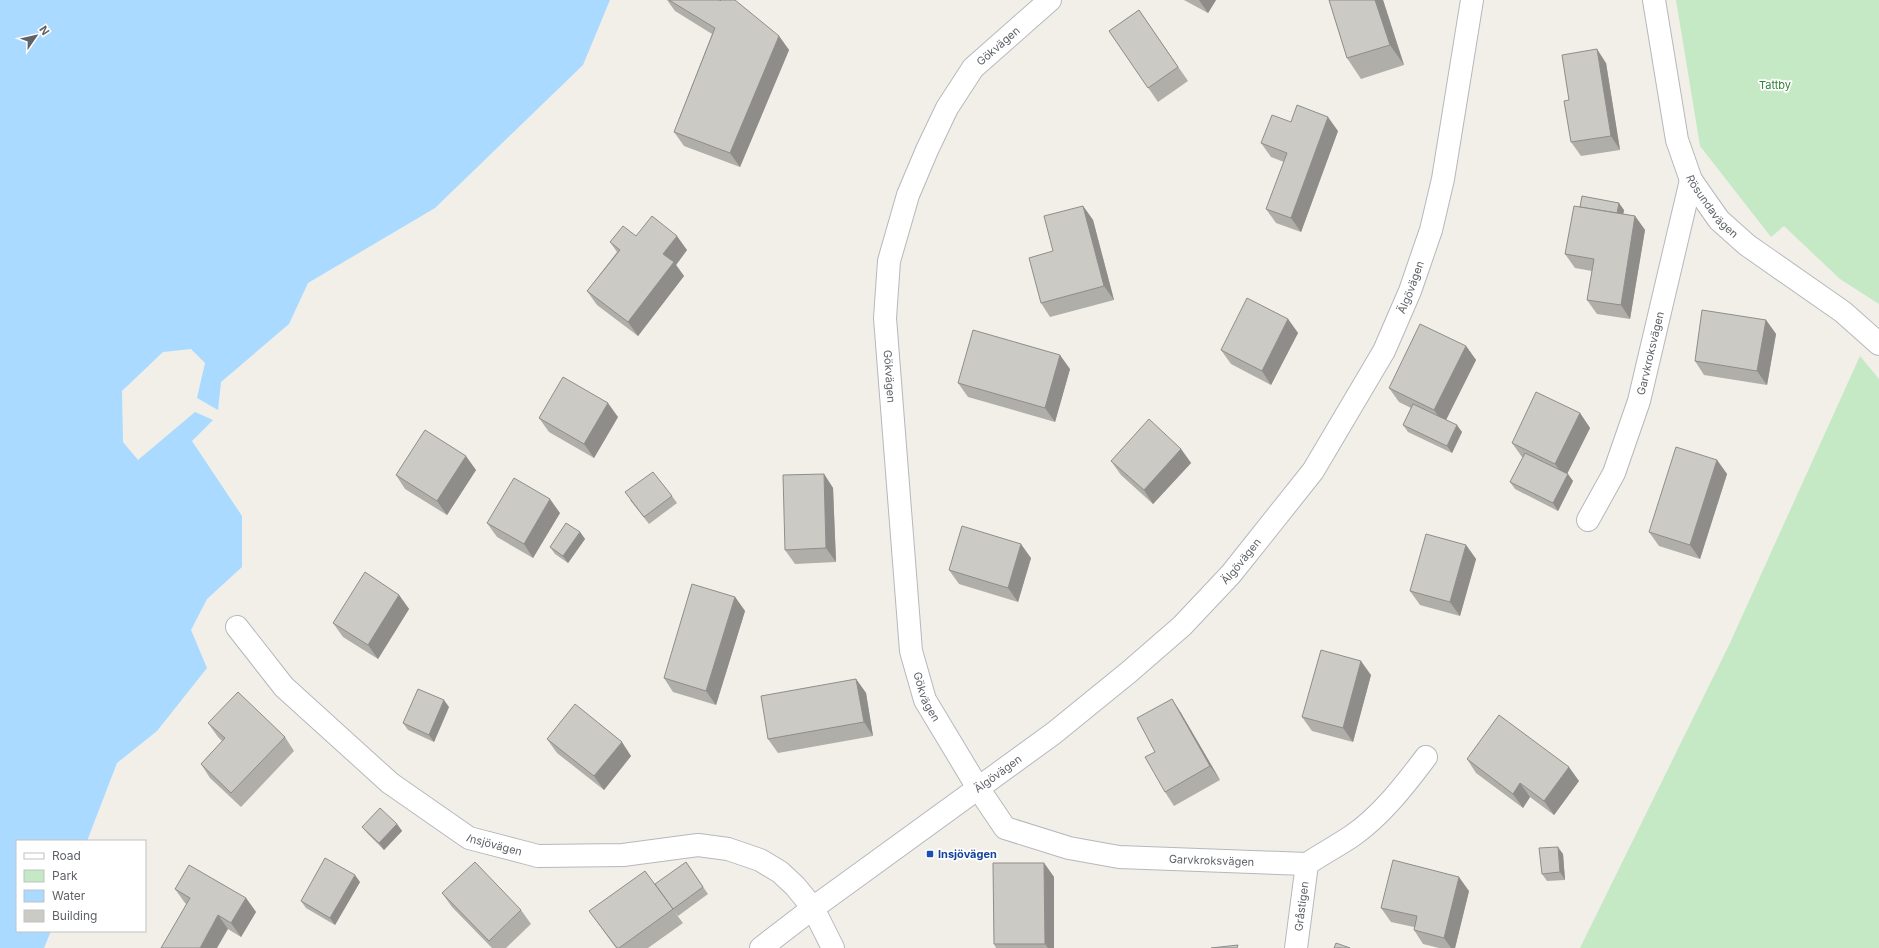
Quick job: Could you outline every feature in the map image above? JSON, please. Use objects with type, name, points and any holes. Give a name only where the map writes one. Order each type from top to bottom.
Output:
[{"type":"street","name":"Gökvägen","points":[[978,788],[924,700],[911,650],[885,318],[889,261],[908,195],[947,108],[973,68],[1050,0]]},
{"type":"street","name":"Älgövägen","points":[[761,948],[813,908],[1054,733],[1129,672],[1182,626],[1231,574],[1313,471],[1384,351],[1415,277],[1431,230],[1443,179],[1472,0]]},
{"type":"street","name":"Rösundavägen","points":[[1654,0],[1677,140],[1691,180],[1719,220],[1736,235],[1843,312],[1879,344]]},
{"type":"street","name":"Garvkroksvägen","points":[[1588,520],[1614,474],[1639,401],[1691,180]]},
{"type":"street","name":"Insjövägen","points":[[237,627],[284,687],[390,783],[469,838],[538,856],[622,855],[698,846],[728,849],[760,860],[780,872],[795,886],[813,908],[833,948]]},
{"type":"street","points":[[1307,864],[1352,835],[1373,818],[1408,781],[1426,757]]},
{"type":"street","name":"Garvkroksvägen","points":[[978,788],[1005,828],[1069,848],[1119,857],[1307,864]]},
{"type":"street","name":"Gråstigen","points":[[1296,948],[1307,864]]},
{"type":"green space","name":"Tattby","points":[[1676,0],[1879,0],[1879,304],[1840,279],[1784,226],[1771,237],[1700,146]]},
{"type":"green space","points":[[1860,356],[1879,379],[1879,948],[1580,948],[1730,643]]},
{"type":"water","points":[[0,0],[610,0],[583,65],[435,208],[308,283],[289,324],[221,382],[218,410],[197,398],[205,363],[191,349],[163,352],[122,391],[123,442],[138,460],[195,412],[213,420],[192,441],[242,516],[242,567],[207,599],[191,630],[207,668],[157,731],[117,763],[87,840],[16,840],[16,932],[51,932],[44,948],[0,948]]},
{"type":"building","points":[[669,0],[735,0],[779,36],[730,153],[674,132],[715,28]]},
{"type":"building","points":[[1329,0],[1375,0],[1390,45],[1347,58]]},
{"type":"building","points":[[1139,10],[1178,67],[1148,88],[1109,31]]},
{"type":"building","points":[[1597,49],[1611,136],[1571,142],[1564,101],[1569,100],[1562,55]]},
{"type":"building","points":[[1297,105],[1328,117],[1291,218],[1266,209],[1287,153],[1261,143],[1272,115],[1291,122]]},
{"type":"building","points":[[1582,196],[1619,203],[1617,213],[1580,207]]},
{"type":"building","points":[[1083,206],[1104,286],[1041,303],[1029,258],[1053,251],[1044,216]]},
{"type":"building","points":[[1574,206],[1635,216],[1621,305],[1587,300],[1594,259],[1565,254]]},
{"type":"building","points":[[652,216],[677,236],[663,254],[674,262],[628,322],[587,291],[620,250],[610,242],[623,226],[636,236]]},
{"type":"building","points":[[1247,298],[1288,319],[1262,371],[1221,350]]},
{"type":"building","points":[[1702,310],[1766,320],[1757,371],[1695,361]]},
{"type":"building","points":[[1420,324],[1466,346],[1434,410],[1389,388]]},
{"type":"building","points":[[973,330],[1060,355],[1045,408],[958,383]]},
{"type":"building","points":[[563,377],[608,403],[584,444],[539,418]]},
{"type":"building","points":[[1536,392],[1580,413],[1555,464],[1512,443]]},
{"type":"building","points":[[1413,404],[1457,425],[1447,446],[1403,425]]},
{"type":"building","points":[[1149,419],[1181,449],[1144,490],[1111,461]]},
{"type":"building","points":[[425,430],[466,456],[437,501],[396,475]]},
{"type":"building","points":[[1676,447],[1717,460],[1690,545],[1649,532]]},
{"type":"building","points":[[1525,453],[1568,474],[1553,503],[1510,482]]},
{"type":"building","points":[[653,472],[672,496],[644,517],[625,492]]},
{"type":"building","points":[[824,474],[826,548],[785,550],[783,475]]},
{"type":"building","points":[[514,478],[550,499],[524,544],[487,523]]},
{"type":"building","points":[[566,523],[580,532],[563,556],[550,547]]},
{"type":"building","points":[[962,526],[1021,544],[1008,588],[949,570]]},
{"type":"building","points":[[1426,534],[1466,545],[1450,602],[1410,591]]},
{"type":"building","points":[[365,572],[399,595],[368,645],[333,623]]},
{"type":"building","points":[[692,584],[735,597],[706,691],[664,678]]},
{"type":"building","points":[[1321,650],[1361,661],[1343,728],[1302,717]]},
{"type":"building","points":[[856,679],[864,722],[768,739],[761,696]]},
{"type":"building","points":[[418,689],[444,700],[429,735],[403,723]]},
{"type":"building","points":[[238,692],[285,737],[231,793],[201,764],[225,738],[208,723]]},
{"type":"building","points":[[1172,699],[1210,766],[1165,792],[1145,757],[1155,752],[1137,718]]},
{"type":"building","points":[[575,704],[622,742],[594,776],[547,739]]},
{"type":"building","points":[[1499,715],[1569,767],[1544,801],[1520,783],[1513,794],[1467,759]]},
{"type":"building","points":[[380,808],[397,824],[379,843],[362,827]]},
{"type":"building","points":[[1558,847],[1560,872],[1542,874],[1539,848]]},
{"type":"building","points":[[325,858],[355,875],[330,918],[301,901]]},
{"type":"building","points":[[1393,860],[1459,877],[1444,938],[1414,930],[1417,916],[1381,908]]},
{"type":"building","points":[[475,862],[521,910],[489,941],[442,893]]},
{"type":"building","points":[[686,862],[703,887],[673,909],[655,884]]},
{"type":"building","points":[[993,863],[1044,863],[1045,944],[994,944]]},
{"type":"building","points":[[189,865],[246,898],[231,923],[218,915],[200,948],[161,948],[190,898],[175,889]]},
{"type":"building","points":[[645,871],[673,909],[617,948],[589,911]]},
{"type":"building","points":[[1336,943],[1350,948],[1334,948]]},
{"type":"building","points":[[1238,945],[1237,948],[1211,948]]},
{"type":"place","name":"Insjövägen","points":[[930,854]]}]
